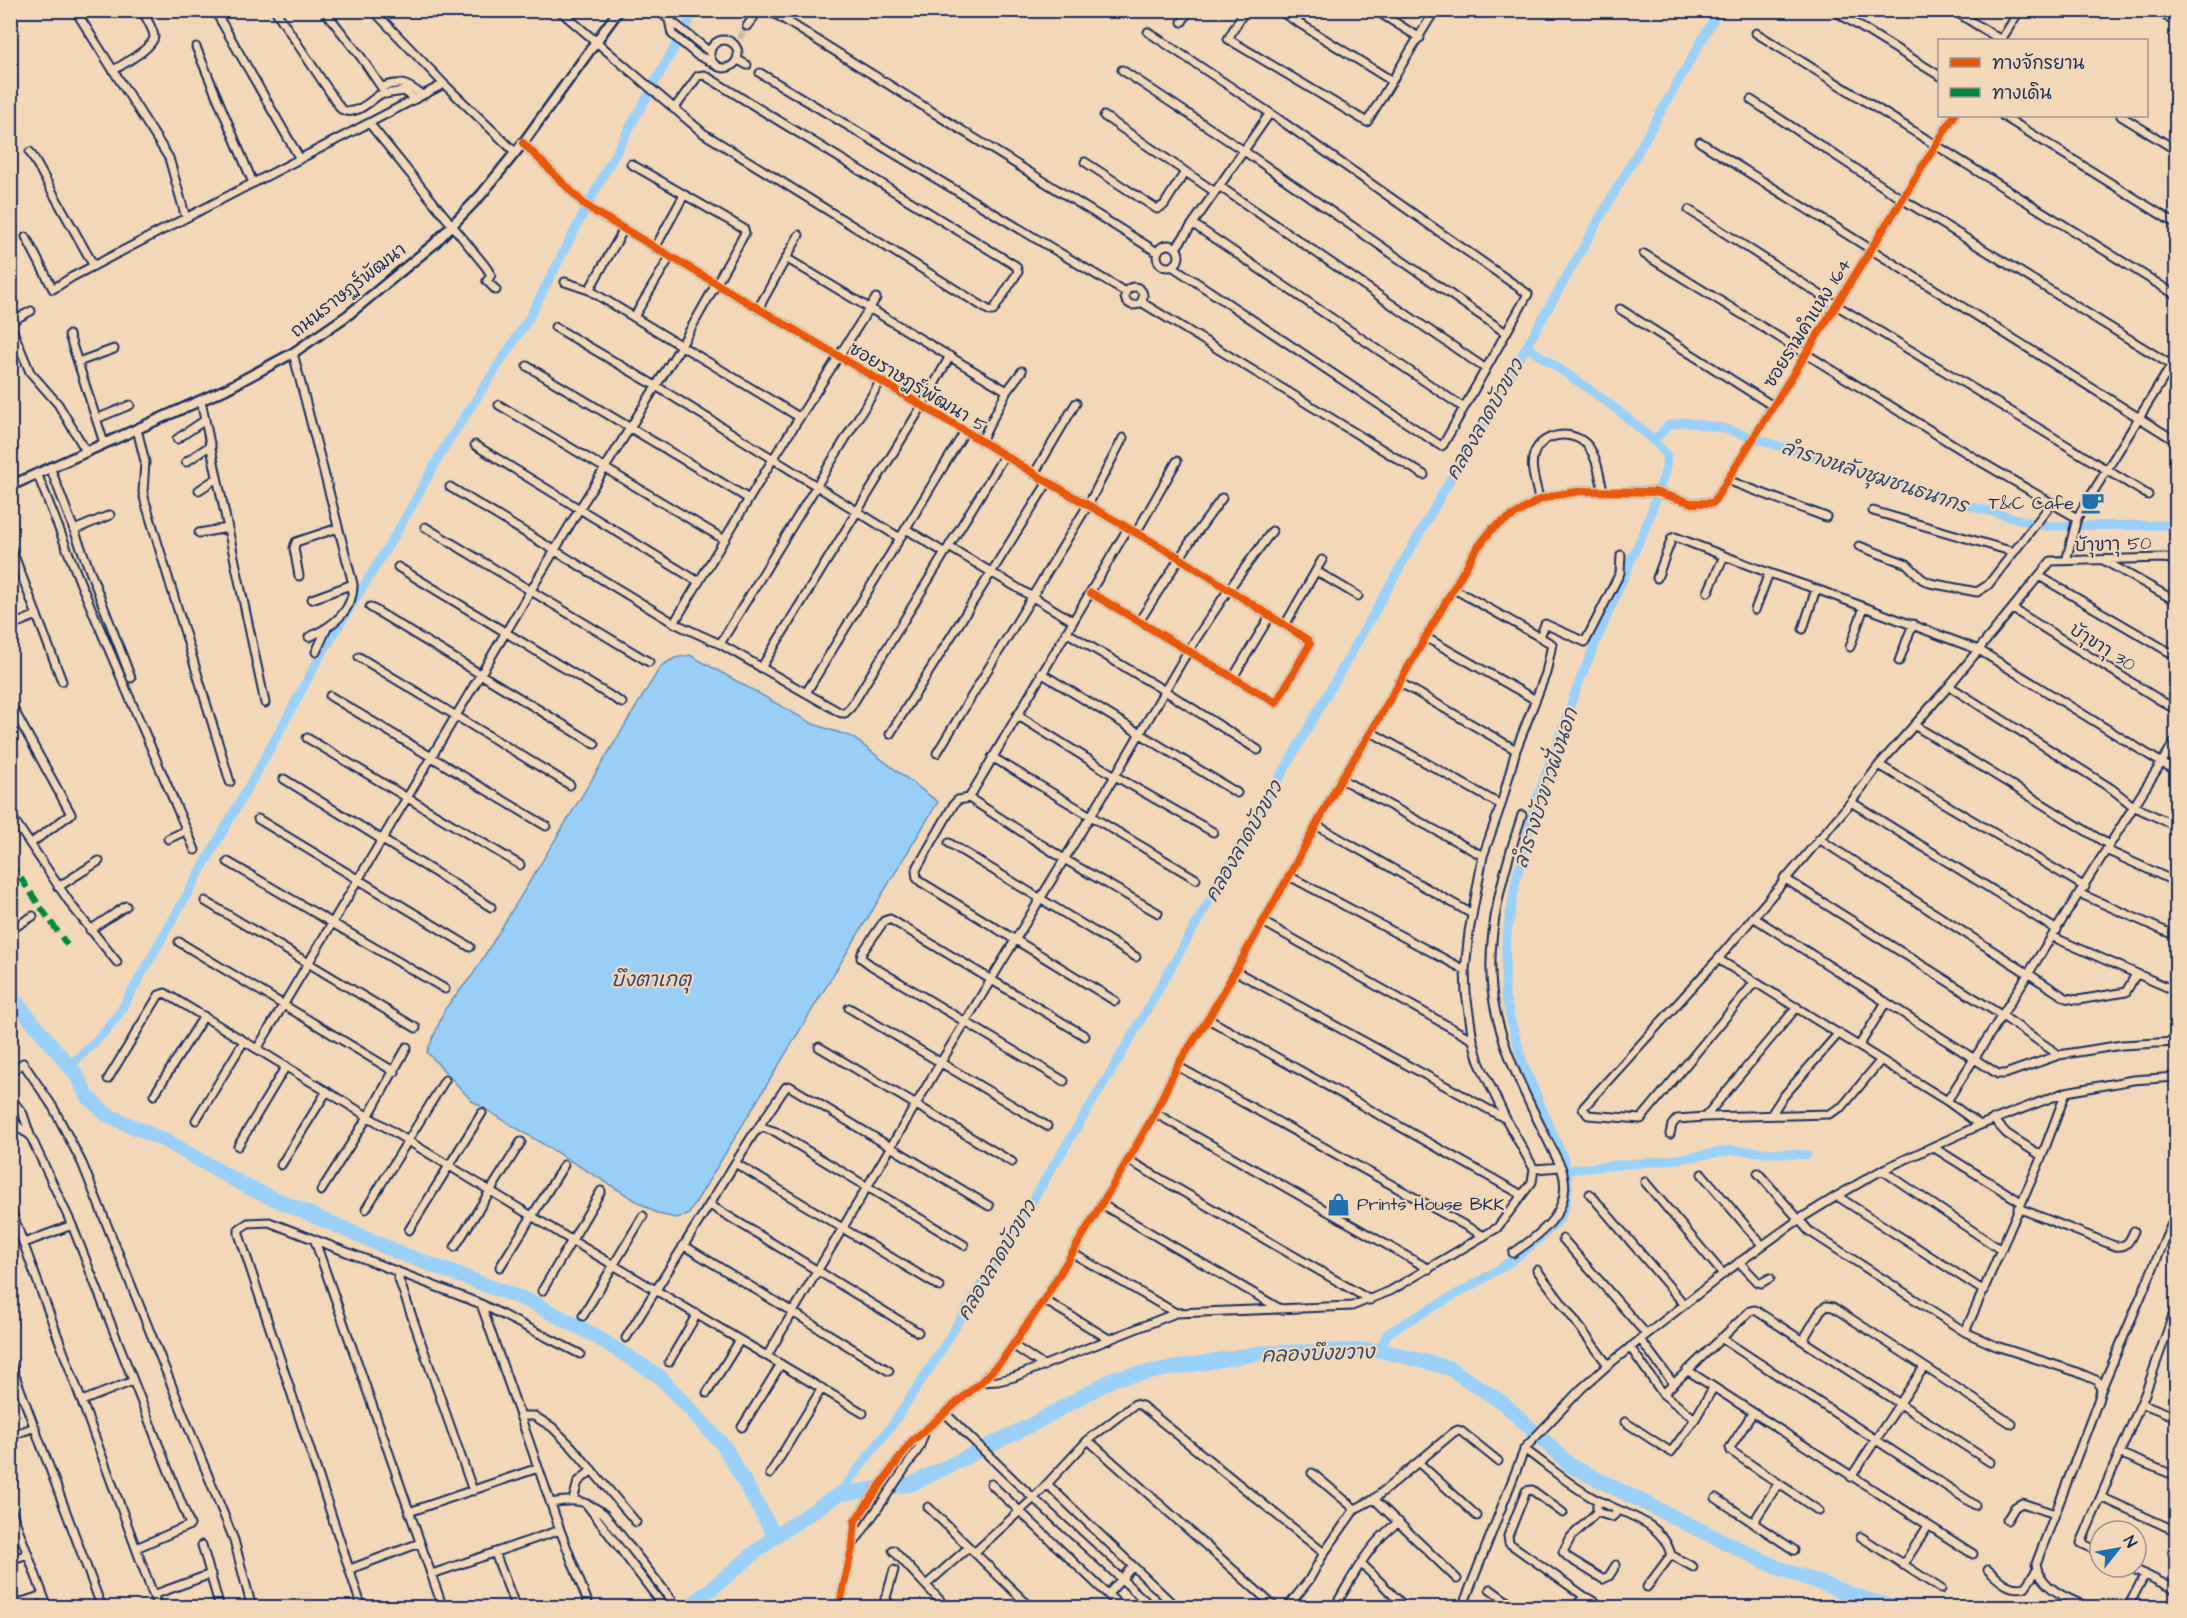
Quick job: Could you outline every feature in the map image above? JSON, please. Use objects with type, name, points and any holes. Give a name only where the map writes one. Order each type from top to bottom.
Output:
[{"type":"street","points":[[75,10],[169,158],[186,218]]},
{"type":"street","points":[[114,70],[146,48],[153,40],[153,34],[142,10]]},
{"type":"street","points":[[217,10],[218,16],[300,159]]},
{"type":"street","points":[[275,10],[341,109],[353,112],[398,83],[405,84],[418,97]]},
{"type":"street","points":[[324,10],[361,57],[382,92]]},
{"type":"street","points":[[373,10],[444,84],[515,152]]},
{"type":"street","points":[[559,10],[645,85],[665,100],[674,109],[703,133],[990,311],[993,311],[1018,272],[1016,266],[704,75],[698,76],[674,109]]},
{"type":"street","name":"ถนนราษฏร์พัฒนา","points":[[10,486],[201,401],[293,353],[348,315],[434,244],[481,195],[523,143],[619,10]]},
{"type":"street","points":[[657,10],[710,52],[712,62]]},
{"type":"street","points":[[747,26],[759,10]]},
{"type":"street","points":[[770,10],[1157,252]]},
{"type":"street","points":[[1182,22],[1189,10]]},
{"type":"street","points":[[1245,10],[1228,39],[1365,122],[1368,122],[1435,10]]},
{"type":"street","points":[[1278,10],[1392,81]]},
{"type":"street","points":[[1375,10],[1420,38]]},
{"type":"street","points":[[1833,10],[1938,75]]},
{"type":"street","points":[[1953,10],[1999,39]]},
{"type":"street","points":[[2002,39],[2020,10]]},
{"type":"street","points":[[2157,10],[2176,23]]},
{"type":"street","points":[[671,22],[672,34],[697,55],[720,68],[731,67],[738,60],[737,41],[725,40],[715,43],[710,52]]},
{"type":"street","points":[[1148,32],[1270,113],[1526,292],[1527,295],[1441,446],[1172,266],[1161,265],[1157,259],[1157,252],[1165,244],[1176,248],[1179,255],[1178,262],[1172,266]]},
{"type":"street","points":[[1756,33],[2176,295]]},
{"type":"street","points":[[196,46],[253,183]]},
{"type":"street","points":[[738,60],[747,65]]},
{"type":"street","points":[[1122,70],[1244,151],[1506,333]]},
{"type":"street","points":[[760,73],[1125,292]]},
{"type":"street","points":[[26,237],[53,289],[444,84]]},
{"type":"street","points":[[1751,100],[1902,199],[2174,367]]},
{"type":"street","points":[[1176,248],[1270,113]]},
{"type":"street","points":[[1104,116],[1185,172],[1217,189],[1486,369]]},
{"type":"street","name":"ซอยรามคำแหง 164","points":[[1602,490],[1659,493],[1692,503],[1713,503],[1953,117]]},
{"type":"street","points":[[2005,117],[2176,224]]},
{"type":"street","points":[[2123,117],[2176,150]]},
{"type":"street","points":[[369,123],[490,273],[491,276],[487,281],[496,290]]},
{"type":"street","points":[[1700,142],[2176,441]]},
{"type":"street","name":"ซอยราษฎร์พัฒนา 5","points":[[523,143],[584,204],[597,213],[1034,474],[1180,558],[1310,642],[1277,703],[1234,676]]},
{"type":"street","points":[[30,152],[94,266]]},
{"type":"street","points":[[1084,162],[1157,209],[1164,205],[1185,172]]},
{"type":"street","points":[[257,1049],[580,508],[681,346],[745,231],[631,164]]},
{"type":"street","points":[[655,248],[684,195]]},
{"type":"street","points":[[1689,210],[1836,305],[2148,495]]},
{"type":"street","points":[[1193,224],[1464,408]]},
{"type":"street","points":[[589,290],[624,229]]},
{"type":"street","points":[[758,309],[799,235]]},
{"type":"street","points":[[1644,254],[2052,503],[2076,522]]},
{"type":"street","points":[[634,317],[670,257]]},
{"type":"street","points":[[786,258],[1007,391]]},
{"type":"street","points":[[565,282],[589,290],[799,417]]},
{"type":"street","points":[[1135,287],[1140,290],[1143,295],[1141,302],[1135,305],[1129,304],[1125,299],[1125,292],[1135,287]]},
{"type":"street","points":[[674,623],[799,417],[876,298]]},
{"type":"street","points":[[1141,302],[1424,475]]},
{"type":"street","points":[[1620,309],[1773,406]]},
{"type":"street","points":[[31,311],[10,323],[30,372],[58,404],[86,451]]},
{"type":"street","points":[[555,327],[656,386],[900,538]]},
{"type":"street","points":[[69,335],[104,443]]},
{"type":"street","points":[[78,362],[114,349]]},
{"type":"street","points":[[293,353],[353,584],[350,602],[342,615],[327,628],[309,636]]},
{"type":"street","points":[[761,668],[858,512],[950,356]]},
{"type":"street","points":[[2066,561],[2076,522],[2139,418],[2174,367],[2176,358]]},
{"type":"street","points":[[527,366],[749,499]]},
{"type":"street","points":[[981,441],[1007,391],[1022,371]]},
{"type":"street","points":[[720,644],[880,382]]},
{"type":"street","points":[[201,401],[265,703]]},
{"type":"street","points":[[1034,474],[1076,403]]},
{"type":"street","points":[[96,419],[130,405]]},
{"type":"street","points":[[500,405],[725,540]]},
{"type":"street","points":[[177,439],[205,420]]},
{"type":"street","points":[[136,429],[145,462],[143,492],[145,501],[230,782]]},
{"type":"street","points":[[806,693],[965,431]]},
{"type":"street","points":[[838,1606],[853,1544],[855,1521],[911,1442],[981,1382],[1014,1346],[1044,1300],[1128,1160],[1178,1066],[1208,1019],[1289,876],[1341,778],[1371,732],[1475,551],[1493,528],[1539,500],[1565,493],[1602,490],[1596,460],[1587,444],[1570,435],[1555,435],[1541,443],[1534,454],[1532,467],[1539,500]]},
{"type":"street","points":[[937,753],[1088,505],[1123,438]]},
{"type":"street","points":[[186,462],[210,445]]},
{"type":"street","points":[[475,445],[699,582]]},
{"type":"street","points":[[450,488],[674,623],[720,644],[841,713],[849,711],[1004,456]]},
{"type":"street","points":[[1136,532],[1177,460]]},
{"type":"street","points":[[50,467],[131,678]]},
{"type":"street","points":[[37,473],[80,582],[195,850]]},
{"type":"street","points":[[199,490],[217,478]]},
{"type":"street","points":[[1727,480],[1826,517]]},
{"type":"street","points":[[890,734],[1048,482]]},
{"type":"street","points":[[1140,620],[1222,498]]},
{"type":"street","points":[[1859,546],[1907,564],[1922,579],[1930,583],[1977,592],[1988,585],[2052,503]]},
{"type":"street","points":[[1874,511],[2014,552]]},
{"type":"street","points":[[74,530],[110,515]]},
{"type":"street","points":[[424,527],[649,662]]},
{"type":"street","points":[[199,533],[228,528]]},
{"type":"street","points":[[299,576],[294,548],[296,542],[338,528]]},
{"type":"street","points":[[969,798],[1128,528]]},
{"type":"street","points":[[906,529],[992,572],[1073,621]]},
{"type":"street","points":[[767,1356],[940,1062],[1115,776],[1188,651],[1229,589],[1272,531]]},
{"type":"street","points":[[1656,578],[1674,537],[1913,624],[1979,650],[2176,770]]},
{"type":"street","points":[[10,545],[62,681]]},
{"type":"street","points":[[1540,637],[1545,624],[1585,642],[1620,573],[1621,555]]},
{"type":"street","points":[[1708,592],[1724,556]]},
{"type":"street","name":"บัาุขาาุ 50","points":[[2039,576],[2051,561],[2164,558],[2176,560]]},
{"type":"street","points":[[1285,625],[1322,560]]},
{"type":"street","points":[[2102,560],[2176,601]]},
{"type":"street","points":[[398,567],[622,703]]},
{"type":"street","points":[[1316,571],[1358,596]]},
{"type":"street","points":[[1755,610],[1769,573]]},
{"type":"street","points":[[1754,983],[1641,1119],[1588,1115],[1583,1108],[1718,959],[2039,576],[2176,656]]},
{"type":"street","points":[[312,599],[353,584]]},
{"type":"street","points":[[981,1382],[1006,1380],[1176,1313],[1352,1306],[1370,1300],[1429,1269],[1484,1236],[1503,1222],[1532,1182],[1534,1168],[1506,1119],[1479,1062],[1473,1040],[1465,969],[1483,856],[1501,805],[1516,750],[1546,673],[1552,644],[1454,589]]},
{"type":"street","points":[[1803,629],[1816,589]]},
{"type":"street","points":[[1091,593],[1234,676],[1270,616]]},
{"type":"street","points":[[370,607],[595,744]]},
{"type":"street","points":[[1850,646],[1864,607]]},
{"type":"street","name":"บัาุขาาุ 30","points":[[2013,609],[2176,710]]},
{"type":"street","points":[[10,626],[37,615]]},
{"type":"street","points":[[1899,661],[1913,624]]},
{"type":"street","points":[[316,652],[327,628]]},
{"type":"street","points":[[1066,632],[1165,691],[1257,750]]},
{"type":"street","points":[[1425,636],[1534,699]]},
{"type":"street","points":[[359,657],[570,785]]},
{"type":"street","points":[[1041,673],[1237,793]]},
{"type":"street","points":[[1400,682],[1516,750]]},
{"type":"street","points":[[1949,686],[2112,789],[2133,806],[2176,826]]},
{"type":"street","points":[[330,696],[546,826]]},
{"type":"street","points":[[10,703],[71,814],[30,844]]},
{"type":"street","points":[[1017,715],[1115,776],[1213,832]]},
{"type":"street","points":[[1914,725],[2108,847],[2176,882]]},
{"type":"street","points":[[1371,732],[1501,805]]},
{"type":"street","points":[[307,738],[520,865]]},
{"type":"street","points":[[1947,1101],[2083,890],[2176,740]]},
{"type":"street","points":[[992,757],[1196,879]]},
{"type":"street","points":[[1879,765],[2083,890],[2176,936]]},
{"type":"street","points":[[1341,778],[1483,856]]},
{"type":"street","points":[[284,779],[491,907]]},
{"type":"street","points":[[1115,1001],[921,882],[915,874],[954,804],[958,800],[969,798],[1064,859],[1158,913]]},
{"type":"street","points":[[1851,802],[2055,934],[2176,991]]},
{"type":"street","points":[[10,814],[58,887],[117,962]]},
{"type":"street","points":[[1513,1253],[1541,1233],[1557,1214],[1563,1198],[1565,1180],[1525,1094],[1502,1033],[1492,992],[1493,934],[1508,856],[1522,815]]},
{"type":"street","points":[[258,819],[357,881],[470,947]]},
{"type":"street","points":[[1316,825],[1472,914]]},
{"type":"street","points":[[168,839],[187,830]]},
{"type":"street","points":[[1819,839],[2072,1000],[2126,992],[2136,974]]},
{"type":"street","points":[[949,843],[1136,957]]},
{"type":"street","points":[[58,887],[99,861]]},
{"type":"street","points":[[228,862],[445,989]]},
{"type":"street","points":[[1289,876],[1465,969]]},
{"type":"street","points":[[1785,879],[2059,1055]]},
{"type":"street","points":[[205,901],[416,1028]]},
{"type":"street","points":[[90,930],[126,906]]},
{"type":"street","points":[[10,930],[33,916]]},
{"type":"street","points":[[1753,917],[2002,1074],[2059,1055],[2122,1045],[2176,1042]]},
{"type":"street","points":[[1064,1081],[872,966],[861,958],[862,953],[884,921],[890,919],[1085,1036]]},
{"type":"street","points":[[1263,922],[1473,1040]]},
{"type":"street","points":[[179,942],[395,1072]]},
{"type":"street","points":[[1718,959],[1947,1101],[1980,1125]]},
{"type":"street","points":[[1235,971],[1506,1119]]},
{"type":"street","points":[[108,1079],[159,995],[165,993],[863,1413]]},
{"type":"street","points":[[1859,1046],[1886,1002]]},
{"type":"street","points":[[1705,1117],[1797,1007]]},
{"type":"street","points":[[849,1008],[1047,1126]]},
{"type":"street","points":[[154,1095],[204,1016]]},
{"type":"street","points":[[1208,1019],[1522,1195]]},
{"type":"street","points":[[1771,1115],[1782,1098],[1839,1033]]},
{"type":"street","points":[[196,1120],[244,1041]]},
{"type":"street","points":[[321,1191],[395,1072],[407,1047]]},
{"type":"street","points":[[819,1047],[1012,1162]]},
{"type":"street","points":[[1670,1134],[1672,1125],[1677,1119],[1836,1112],[1881,1060]]},
{"type":"street","points":[[10,1072],[24,1063],[53,1107],[82,1162],[234,1540],[252,1608]]},
{"type":"street","points":[[238,1146],[286,1066]]},
{"type":"street","points":[[1178,1066],[1484,1236]]},
{"type":"street","points":[[1461,1608],[1525,1448],[1608,1365],[1739,1262],[1798,1220],[1882,1170],[1993,1119],[2066,1092],[2133,1080],[2176,1077]]},
{"type":"street","points":[[366,1209],[445,1080]]},
{"type":"street","points":[[626,1338],[735,1163],[789,1086],[989,1206]]},
{"type":"street","points":[[280,1165],[327,1091]]},
{"type":"street","points":[[1965,1332],[2042,1156],[2066,1092]]},
{"type":"street","points":[[10,1097],[23,1114],[30,1135],[72,1225],[190,1525],[136,1548]]},
{"type":"street","points":[[409,1230],[482,1113]]},
{"type":"street","points":[[1155,1113],[1429,1269]]},
{"type":"street","points":[[10,1118],[30,1135]]},
{"type":"street","points":[[1993,1119],[2007,1134],[2042,1156]]},
{"type":"street","points":[[757,1129],[767,1127],[776,1132],[964,1245]]},
{"type":"street","points":[[455,1247],[521,1143]]},
{"type":"street","points":[[1933,1147],[2020,1205],[2115,1246],[2126,1245],[2134,1231]]},
{"type":"street","points":[[1128,1160],[1370,1300]]},
{"type":"street","points":[[735,1163],[940,1287]]},
{"type":"street","points":[[500,1267],[564,1165]]},
{"type":"street","points":[[1534,1168],[1560,1167]]},
{"type":"street","points":[[1882,1170],[2001,1250]]},
{"type":"street","points":[[1758,1173],[1798,1220],[1817,1236],[1965,1332],[1996,1346],[2093,1378],[2098,1381],[2101,1390]]},
{"type":"street","points":[[1702,1174],[1762,1245]]},
{"type":"street","points":[[1645,1182],[1723,1274]]},
{"type":"street","points":[[542,1291],[601,1191]]},
{"type":"street","points":[[1590,1194],[1684,1304]]},
{"type":"street","points":[[1837,1196],[1984,1291]]},
{"type":"street","points":[[1101,1204],[1282,1310]]},
{"type":"street","points":[[710,1205],[918,1332]]},
{"type":"street","points":[[10,1207],[158,1608]]},
{"type":"street","points":[[1988,1570],[2002,1582],[2016,1588],[2025,1587],[2037,1570],[2037,1558],[2101,1390],[2176,1214]]},
{"type":"street","points":[[584,1316],[643,1216]]},
{"type":"street","points":[[362,1608],[239,1229],[248,1223],[269,1222],[481,1304],[580,1354]]},
{"type":"street","points":[[24,1243],[72,1225]]},
{"type":"street","points":[[1563,1239],[1643,1337],[1673,1383]]},
{"type":"street","points":[[315,1241],[443,1608]]},
{"type":"street","points":[[683,1245],[889,1371]]},
{"type":"street","points":[[1072,1253],[1176,1313]]},
{"type":"street","points":[[1739,1262],[1758,1282],[1761,1283],[1770,1278]]},
{"type":"street","points":[[1537,1270],[1608,1365]]},
{"type":"street","points":[[396,1271],[473,1491]]},
{"type":"street","points":[[1044,1300],[1109,1339]]},
{"type":"street","points":[[481,1304],[560,1530],[590,1608]]},
{"type":"street","points":[[1803,1341],[1821,1310],[1829,1306],[2012,1424]]},
{"type":"street","points":[[2091,1519],[2141,1403],[2176,1307]]},
{"type":"street","points":[[1663,1394],[1750,1311],[1755,1310],[1990,1462]]},
{"type":"street","points":[[669,1362],[697,1314]]},
{"type":"street","points":[[1721,1338],[1975,1505]]},
{"type":"street","points":[[707,1393],[740,1340]]},
{"type":"street","points":[[1014,1346],[1044,1366]]},
{"type":"street","points":[[1630,1347],[1663,1394],[1695,1419]]},
{"type":"street","points":[[10,1362],[101,1605],[88,1608]]},
{"type":"street","points":[[742,1427],[780,1364]]},
{"type":"street","points":[[1851,1477],[1924,1367]]},
{"type":"street","points":[[1686,1370],[1972,1554]]},
{"type":"street","points":[[82,1401],[133,1381]]},
{"type":"street","points":[[770,1474],[822,1388]]},
{"type":"street","points":[[1625,1422],[1671,1452],[1695,1419],[1713,1388]]},
{"type":"street","points":[[2141,1403],[2176,1417]]},
{"type":"street","points":[[926,1585],[1019,1512],[1088,1440],[1135,1404],[1142,1406],[1324,1553]]},
{"type":"street","points":[[945,1413],[1153,1608]]},
{"type":"street","points":[[1752,1414],[1730,1448],[1731,1451],[1819,1511]]},
{"type":"street","points":[[520,1416],[534,1416],[542,1420],[572,1446],[636,1522]]},
{"type":"street","points":[[10,1436],[35,1427]]},
{"type":"street","points":[[1287,1608],[1309,1580],[1324,1553],[1355,1509],[1374,1499],[1458,1430],[1498,1461]]},
{"type":"street","points":[[853,1544],[919,1448],[925,1431]]},
{"type":"street","points":[[1088,1440],[1276,1608]]},
{"type":"street","points":[[1525,1448],[1597,1500],[1654,1528],[1665,1540],[1671,1555],[1693,1567]]},
{"type":"street","points":[[2120,1454],[2176,1476]]},
{"type":"street","points":[[1418,1462],[1478,1516]]},
{"type":"street","points":[[409,1512],[538,1468]]},
{"type":"street","points":[[573,1500],[578,1482],[592,1470]]},
{"type":"street","points":[[1312,1473],[1355,1509]]},
{"type":"street","points":[[991,1484],[1109,1593],[1122,1608]]},
{"type":"street","points":[[1047,1484],[1177,1608]]},
{"type":"street","points":[[1753,1523],[1778,1484]]},
{"type":"street","points":[[1563,1513],[1529,1490],[1522,1497],[1508,1540],[1513,1546],[1584,1596],[1605,1608]]},
{"type":"street","points":[[2101,1497],[2176,1531]]},
{"type":"street","points":[[1716,1498],[1794,1550]]},
{"type":"street","points":[[1374,1499],[1457,1579]]},
{"type":"street","points":[[551,1503],[573,1500],[585,1503],[604,1514],[678,1608]]},
{"type":"street","points":[[1597,1500],[1597,1512],[1571,1537],[1563,1552],[1603,1579],[1609,1576],[1616,1565]]},
{"type":"street","points":[[585,1503],[665,1608]]},
{"type":"street","points":[[2007,1520],[2015,1507],[2022,1503],[2055,1514]]},
{"type":"street","points":[[928,1507],[1031,1608]]},
{"type":"street","points":[[1597,1512],[1612,1517],[1619,1510]]},
{"type":"street","points":[[11,1511],[48,1608]]},
{"type":"street","points":[[1334,1608],[1374,1544],[1399,1522]]},
{"type":"street","points":[[1903,1565],[1928,1526]]},
{"type":"street","points":[[2088,1527],[2081,1543],[2088,1546]]},
{"type":"street","points":[[609,1534],[616,1528]]},
{"type":"street","points":[[432,1574],[560,1530]]},
{"type":"street","points":[[1861,1538],[1941,1589]]},
{"type":"street","points":[[350,1569],[420,1543]]},
{"type":"street","points":[[202,1545],[220,1608]]},
{"type":"street","points":[[892,1550],[947,1608]]},
{"type":"street","points":[[495,1552],[516,1608]]},
{"type":"street","points":[[10,1560],[28,1554]]},
{"type":"street","points":[[629,1560],[637,1555]]},
{"type":"street","points":[[1647,1587],[1671,1555]]},
{"type":"street","points":[[1362,1564],[1406,1608]]},
{"type":"street","points":[[1109,1593],[1133,1566]]},
{"type":"street","points":[[883,1608],[894,1570]]},
{"type":"street","points":[[2037,1570],[2058,1593],[2091,1608]]},
{"type":"street","points":[[153,1595],[211,1574]]},
{"type":"street","points":[[2148,1576],[2176,1590]]},
{"type":"street","points":[[2130,1603],[2142,1579]]},
{"type":"street","points":[[1490,1589],[1516,1608]]},
{"type":"street","points":[[10,1606],[44,1595]]},
{"type":"street","points":[[1575,1608],[1584,1596]]},
{"type":"street","points":[[885,1598],[893,1608]]},
{"type":"water","name":"บึงตาเกตุ","points":[[690,655],[813,724],[852,737],[938,802],[688,1215],[676,1218],[658,1214],[472,1101],[427,1052],[445,1009],[474,973],[661,666],[675,658]]},
{"type":"waterway","points":[[69,1067],[102,1035],[120,1012],[318,660],[400,527],[444,448],[529,318],[604,174],[695,10]]},
{"type":"waterway","name":"คลองลาดบัวขาว","points":[[839,1494],[892,1425],[939,1354],[1121,1055],[1719,10]]},
{"type":"waterway","name":"ลำรางบัวขาวฝั่งนอก","points":[[1379,1350],[1388,1333],[1512,1261],[1559,1220],[1566,1204],[1568,1181],[1564,1160],[1523,1063],[1511,1021],[1505,994],[1506,940],[1516,880],[1536,801],[1579,682],[1650,516],[1666,468],[1667,455],[1619,411],[1529,348]]},
{"type":"waterway","name":"ลำรางหลังชุมชนธนากร","points":[[1654,440],[1669,425],[1684,422],[1722,428],[1970,506],[2044,526],[2176,525]]},
{"type":"waterway","points":[[10,995],[76,1074],[88,1097],[107,1115],[166,1141],[247,1187],[402,1254],[531,1302],[590,1333],[659,1376],[724,1446],[775,1536]]},
{"type":"waterway","points":[[1567,1170],[1679,1159],[1733,1150],[1807,1155]]},
{"type":"waterway","name":"คลองบึงขวาง","points":[[688,1608],[775,1536],[839,1494],[912,1484],[1035,1423],[1115,1378],[1260,1353],[1379,1350],[1449,1368],[1503,1403],[1571,1466],[1665,1513],[1776,1567],[1867,1600],[1901,1608]]},
{"type":"tunnel","points":[[739,38],[747,26]]},
{"type":"marked path","points":[[10,863],[67,945]]},
{"type":"cycle path","points":[[839,1608],[853,1544],[855,1521],[911,1442],[981,1382],[1003,1359],[1044,1300],[1128,1160],[1155,1113],[1177,1066],[1208,1019],[1341,779],[1371,732],[1475,551],[1493,528],[1539,500],[1556,495],[1582,491],[1655,492],[1692,503],[1713,503],[1953,117]]},
{"type":"cycle path","points":[[523,143],[584,204],[597,213],[1048,482],[1180,558],[1308,640],[1310,644],[1276,703],[1091,593]]},
{"type":"place","name":"T&C Cafe","points":[[2092,503]]},
{"type":"place","name":"Prints House BKK","points":[[1339,1204]]}]
